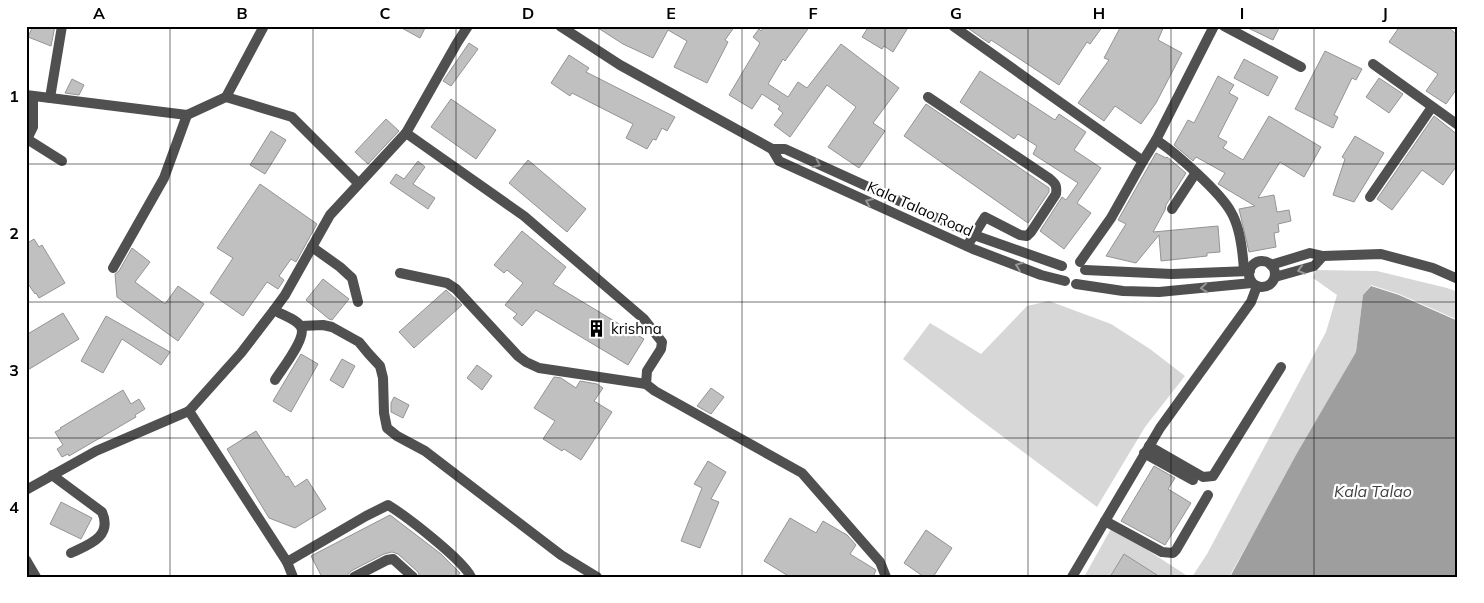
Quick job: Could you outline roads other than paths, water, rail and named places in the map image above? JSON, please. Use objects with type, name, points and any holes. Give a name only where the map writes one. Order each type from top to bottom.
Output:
[{"type":"street","points":[[50,98],[62,26]]},
{"type":"street","points":[[62,161],[27,140],[33,127],[30,96],[187,114],[226,97],[264,26]]},
{"type":"street","points":[[26,490],[96,451],[190,411],[241,354],[274,310],[330,215],[406,133],[468,26]]},
{"type":"street","name":"Kala Talao Road","points":[[560,26],[620,65],[772,149],[785,149],[974,235],[1062,266]]},
{"type":"street","points":[[953,26],[1143,161]]},
{"type":"street","points":[[1076,284],[1083,279],[1083,266],[1156,140],[1214,26]]},
{"type":"street","points":[[1224,26],[1301,67]]},
{"type":"street","points":[[1372,64],[1458,125]]},
{"type":"street","points":[[226,97],[292,117],[358,183]]},
{"type":"street","points":[[928,97],[1050,179],[1057,187],[1056,194],[1032,232],[1027,236],[1020,235],[985,218],[968,246]]},
{"type":"street","points":[[1370,196],[1432,107]]},
{"type":"street","points":[[113,268],[164,178],[187,114]]},
{"type":"street","points":[[406,133],[524,216],[644,320],[662,342],[661,349],[647,371],[646,384]]},
{"type":"street","points":[[1072,577],[1160,428],[1251,302],[1255,285],[1247,271],[1232,213],[1224,201],[1156,140]]},
{"type":"street","name":"Kala Talao Road","points":[[772,149],[779,161],[968,246],[1041,275],[1065,281]]},
{"type":"street","points":[[1172,209],[1196,174]]},
{"type":"street","points":[[312,247],[352,278],[358,302]]},
{"type":"street","points":[[1271,265],[1310,253],[1323,256],[1381,254],[1433,268],[1458,279]]},
{"type":"street","points":[[1275,277],[1314,266],[1323,256]]},
{"type":"street","points":[[1072,260],[1083,266],[1124,272],[1172,274],[1247,271],[1257,262],[1266,262],[1275,271],[1275,277],[1272,284],[1268,286],[1255,285],[1159,292],[1123,291],[1072,284],[1065,281],[1061,274],[1062,266],[1072,260]]},
{"type":"street","points":[[1123,291],[1124,272]]},
{"type":"street","points":[[400,274],[447,283],[456,289],[518,356],[526,362],[539,368],[646,384],[655,391],[802,473],[880,562],[886,577]]},
{"type":"street","points":[[274,310],[301,326],[303,333],[298,345],[275,380]]},
{"type":"street","points":[[301,326],[312,324],[332,327],[359,342],[380,366],[383,378],[386,428],[425,451],[561,556],[597,577]]},
{"type":"street","points":[[1147,450],[1203,477],[1213,476],[1281,367]]},
{"type":"street","points":[[190,411],[287,562],[293,577]]},
{"type":"street","points":[[1147,450],[1193,480]]},
{"type":"street","points":[[52,475],[102,512],[104,518],[104,528],[97,541],[71,553]]},
{"type":"street","points":[[1105,521],[1162,552],[1173,553],[1208,494]]},
{"type":"street","points":[[287,562],[388,505],[400,512],[460,563],[472,577]]},
{"type":"street","points":[[354,577],[387,560],[394,559],[413,577]]},
{"type":"street","points":[[26,560],[36,577]]},
{"type":"water","name":"Kala Talao","points":[[1371,286],[1399,295],[1458,321],[1458,577],[1230,577],[1296,455],[1356,352],[1363,295]]},
{"type":"place","name":"krishna","points":[[597,329]]}]
